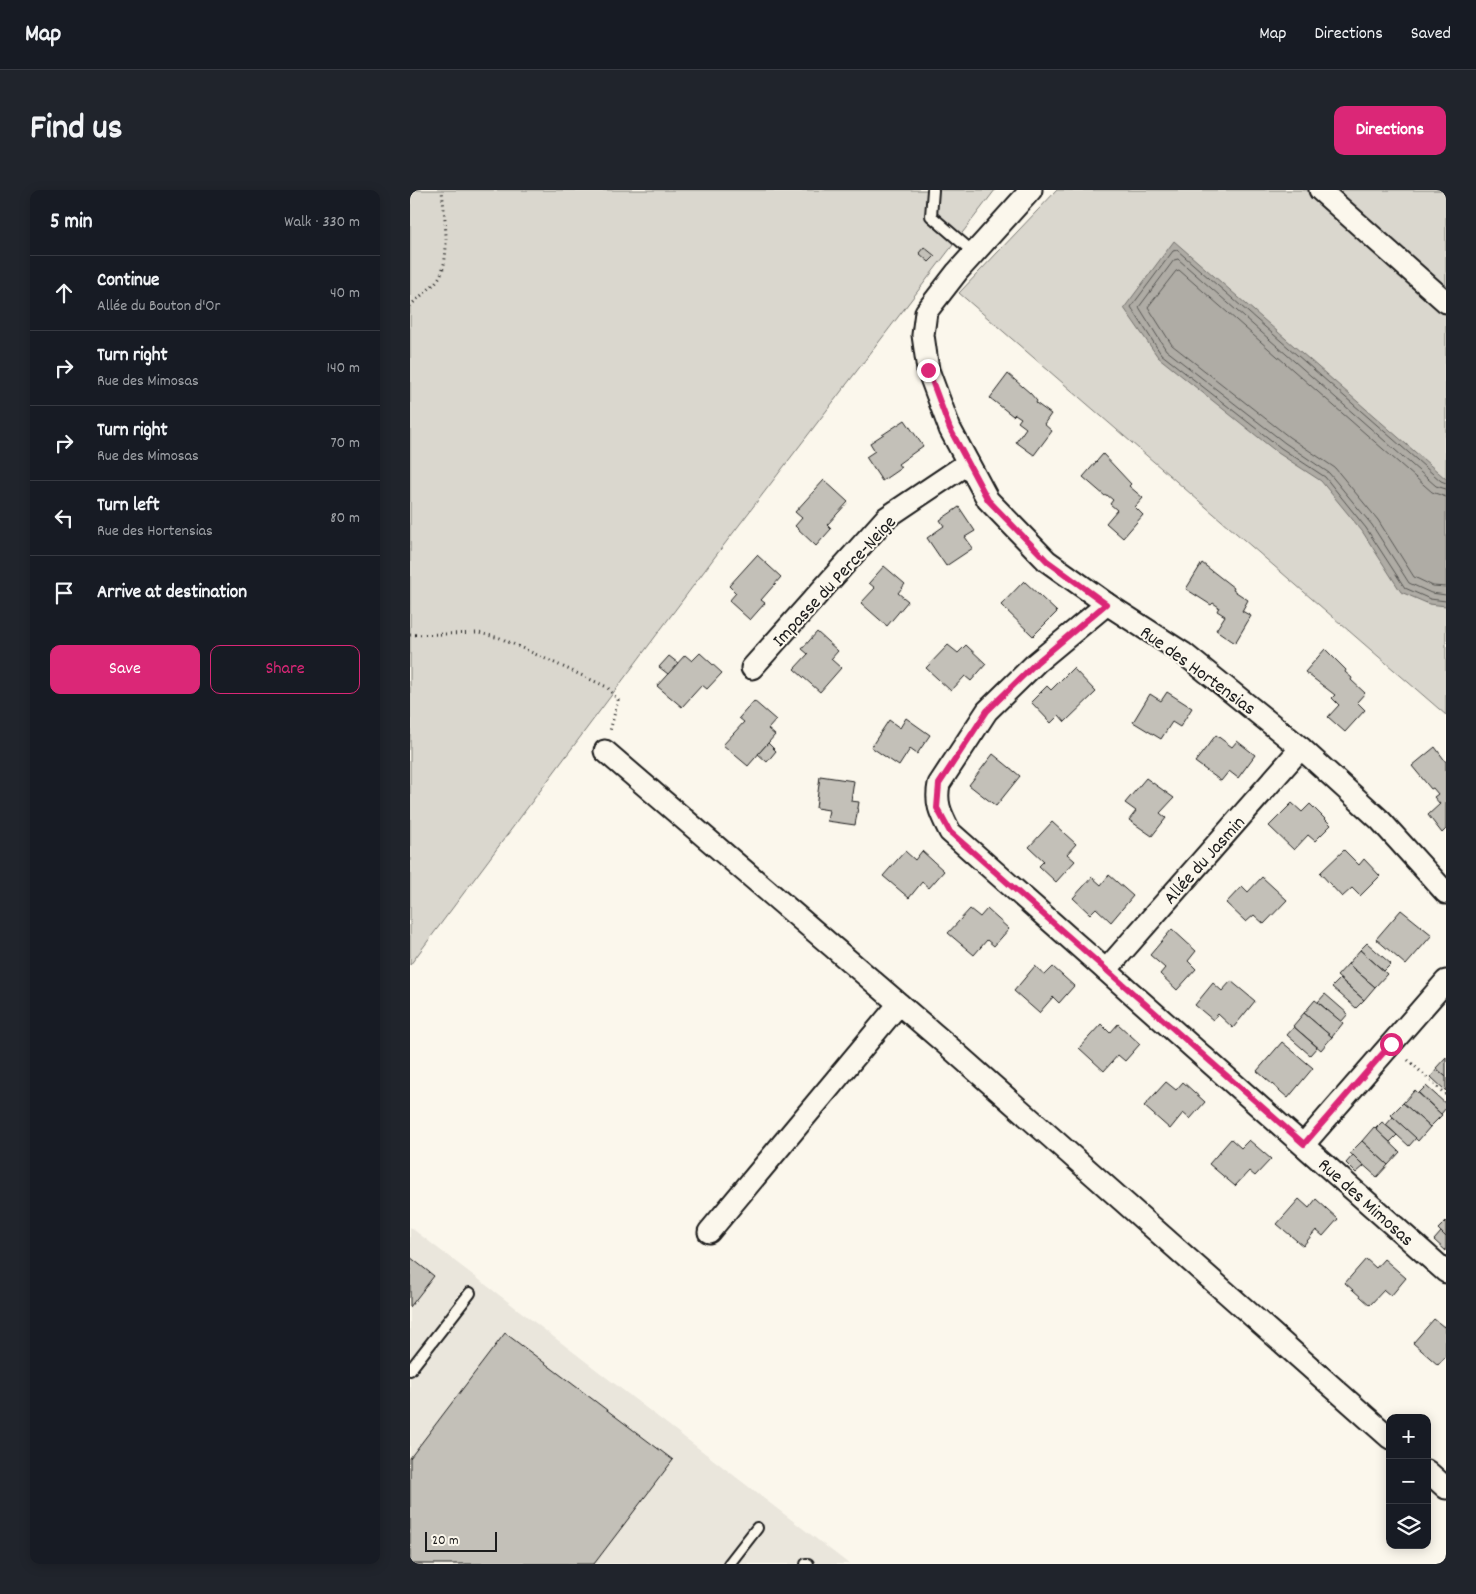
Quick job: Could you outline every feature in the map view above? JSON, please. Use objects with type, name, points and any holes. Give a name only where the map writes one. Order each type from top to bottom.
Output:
[{"type":"street","name":"Rue des Hortensias","points":[[1031,190],[974,252],[926,312],[923,335],[928,370],[950,429],[988,500],[1047,561],[1106,604],[1183,653],[1301,748],[1380,820],[1446,893]]},
{"type":"street","points":[[1320,190],[1446,302]]},
{"type":"street","name":"Impasse du Perce-Neige","points":[[752,668],[886,518],[968,463]]},
{"type":"street","name":"Rue des Mimosas","points":[[1106,604],[1036,663],[987,711],[939,784],[936,798],[937,808],[950,832],[1304,1144],[1446,1272]]},
{"type":"street","name":"Allée du Jasmin","points":[[1106,970],[1301,748]]},
{"type":"street","points":[[605,751],[899,1004],[1386,1434]]},
{"type":"street","points":[[1304,1144],[1446,981]]},
{"type":"street","points":[[709,1232],[899,1004]]},
{"type":"street","points":[[1431,1475],[1446,1488]]},
{"type":"lane","points":[[933,190],[930,216],[974,252]]},
{"type":"lane","points":[[410,1370],[470,1293]]},
{"type":"lane","points":[[729,1564],[757,1528]]},
{"type":"path","points":[[410,306],[440,277],[443,267],[446,228],[442,190]]},
{"type":"path","points":[[410,635],[479,633],[500,638],[606,687],[618,700],[605,751]]},
{"type":"path","points":[[1391,1044],[1446,1095]]},
{"type":"shaded area","points":[[410,190],[995,190],[714,558],[410,965]]},
{"type":"shaded area","points":[[1057,190],[1446,190],[1446,715],[959,293]]},
{"type":"shaded area","points":[[410,1227],[507,1301],[849,1564],[410,1564]]},
{"type":"water","points":[[1174,241],[1446,479],[1446,606],[1429,604],[1401,592],[1362,531],[1321,481],[1278,453],[1158,357],[1124,308]]},
{"type":"building","points":[[924,247],[935,256],[929,262],[919,253]]},
{"type":"building","points":[[1008,374],[1030,393],[1037,401],[1036,403],[1051,414],[1044,424],[1052,431],[1034,455],[1016,442],[1026,428],[1018,422],[1021,418],[1015,414],[1013,416],[990,398]]},
{"type":"building","points":[[905,420],[923,446],[898,464],[901,468],[882,481],[866,457],[875,451],[870,443]]},
{"type":"building","points":[[1103,454],[1131,484],[1129,486],[1143,498],[1135,507],[1143,515],[1123,538],[1106,523],[1117,510],[1110,504],[1113,500],[1107,495],[1105,496],[1083,477]]},
{"type":"building","points":[[824,480],[848,502],[827,525],[831,529],[816,546],[795,526],[802,518],[795,512]]},
{"type":"building","points":[[959,507],[975,531],[965,537],[973,548],[946,566],[927,538],[944,526],[940,520]]},
{"type":"building","points":[[757,555],[781,577],[761,600],[765,603],[750,620],[729,601],[736,593],[729,586]]},
{"type":"building","points":[[1202,563],[1234,588],[1233,590],[1248,600],[1242,611],[1251,616],[1235,643],[1216,630],[1225,616],[1217,611],[1219,607],[1213,603],[1211,605],[1186,589]]},
{"type":"building","points":[[884,566],[905,584],[898,593],[908,601],[887,626],[861,603],[875,588],[869,583]]},
{"type":"building","points":[[1024,581],[1057,612],[1033,636],[1001,605]]},
{"type":"building","points":[[817,632],[838,651],[831,659],[841,668],[820,692],[794,669],[808,654],[802,649]]},
{"type":"building","points":[[948,645],[958,653],[966,645],[986,664],[971,681],[965,676],[951,691],[926,668]]},
{"type":"building","points":[[1325,649],[1346,670],[1345,672],[1352,678],[1351,680],[1365,693],[1357,702],[1365,710],[1345,732],[1328,717],[1339,705],[1332,698],[1335,695],[1305,672]]},
{"type":"building","points":[[700,653],[722,673],[707,689],[702,685],[682,707],[657,686],[685,655],[692,661]]},
{"type":"building","points":[[669,656],[678,663],[668,674],[659,667]]},
{"type":"building","points":[[1073,668],[1096,692],[1065,722],[1059,715],[1051,723],[1031,702],[1047,686],[1051,690]]},
{"type":"building","points":[[1167,692],[1192,708],[1180,727],[1172,722],[1161,739],[1133,722],[1150,694],[1161,701]]},
{"type":"building","points":[[754,701],[776,720],[768,729],[775,735],[748,766],[723,745],[744,722],[739,718]]},
{"type":"building","points":[[906,718],[930,735],[917,754],[910,749],[899,766],[871,747],[889,720],[900,728]]},
{"type":"building","points":[[1216,735],[1232,747],[1237,741],[1255,755],[1238,778],[1229,771],[1221,781],[1195,762]]},
{"type":"building","points":[[768,743],[776,751],[767,762],[758,754]]},
{"type":"building","points":[[1435,747],[1446,762],[1446,829],[1442,833],[1428,815],[1440,804],[1434,797],[1438,794],[1433,788],[1431,789],[1412,766]]},
{"type":"building","points":[[993,754],[1020,776],[996,806],[969,785]]},
{"type":"building","points":[[820,776],[854,781],[851,801],[859,802],[855,825],[827,821],[829,810],[816,808]]},
{"type":"building","points":[[1146,778],[1174,798],[1160,813],[1166,818],[1152,836],[1129,820],[1136,811],[1125,803]]},
{"type":"building","points":[[1292,803],[1302,812],[1310,804],[1331,825],[1315,841],[1308,835],[1294,850],[1269,826]]},
{"type":"building","points":[[1052,822],[1076,844],[1067,854],[1075,861],[1056,882],[1039,866],[1044,861],[1029,847]]},
{"type":"building","points":[[1344,850],[1359,865],[1364,859],[1380,876],[1360,896],[1352,888],[1342,897],[1320,873]]},
{"type":"building","points":[[905,851],[915,860],[922,851],[944,871],[929,888],[922,882],[909,898],[883,876]]},
{"type":"building","points":[[1109,875],[1133,896],[1111,922],[1096,908],[1090,914],[1073,898],[1092,877],[1101,885]]},
{"type":"building","points":[[1262,877],[1287,900],[1264,924],[1254,915],[1246,922],[1226,903],[1242,886],[1248,892]]},
{"type":"building","points":[[970,909],[980,917],[987,909],[1009,929],[994,946],[987,940],[974,955],[948,933]]},
{"type":"building","points":[[1401,910],[1432,935],[1406,965],[1376,939]]},
{"type":"building","points":[[1172,929],[1196,951],[1188,961],[1196,969],[1177,990],[1160,974],[1165,968],[1150,955]]},
{"type":"building","points":[[1367,943],[1391,964],[1384,971],[1360,950]]},
{"type":"building","points":[[1360,950],[1387,974],[1375,987],[1348,964]]},
{"type":"building","points":[[1348,964],[1375,987],[1364,1000],[1337,976]]},
{"type":"building","points":[[1035,966],[1045,975],[1053,967],[1074,986],[1059,1003],[1053,997],[1039,1013],[1014,991]]},
{"type":"building","points":[[1340,979],[1364,1000],[1356,1008],[1332,987]]},
{"type":"building","points":[[1231,981],[1255,1001],[1233,1028],[1218,1014],[1213,1020],[1195,1005],[1213,983],[1222,991]]},
{"type":"building","points":[[1325,994],[1348,1014],[1341,1022],[1318,1002]]},
{"type":"building","points":[[1315,1000],[1343,1023],[1332,1037],[1304,1013]]},
{"type":"building","points":[[1304,1013],[1332,1037],[1321,1050],[1293,1026]]},
{"type":"building","points":[[1101,1024],[1110,1033],[1118,1024],[1140,1044],[1125,1061],[1118,1055],[1104,1071],[1079,1048]]},
{"type":"building","points":[[1294,1027],[1317,1047],[1310,1055],[1287,1035]]},
{"type":"building","points":[[1282,1042],[1313,1068],[1288,1098],[1257,1071]]},
{"type":"building","points":[[1446,1057],[1446,1077],[1436,1068]]},
{"type":"building","points":[[1437,1069],[1446,1077],[1446,1091],[1431,1077]]},
{"type":"building","points":[[1166,1082],[1176,1090],[1183,1082],[1205,1102],[1190,1119],[1183,1113],[1170,1129],[1144,1106]]},
{"type":"building","points":[[1426,1086],[1446,1104],[1446,1108],[1441,1114],[1419,1093]]},
{"type":"building","points":[[1415,1090],[1442,1115],[1430,1127],[1403,1103]]},
{"type":"building","points":[[1403,1103],[1430,1127],[1418,1141],[1391,1115]]},
{"type":"building","points":[[1393,1117],[1416,1138],[1409,1146],[1386,1125]]},
{"type":"building","points":[[1382,1122],[1397,1135],[1390,1142],[1375,1129]]},
{"type":"building","points":[[1374,1127],[1400,1152],[1388,1165],[1362,1141]]},
{"type":"building","points":[[1231,1139],[1241,1148],[1249,1140],[1271,1159],[1255,1176],[1249,1171],[1235,1186],[1209,1164]]},
{"type":"building","points":[[1362,1141],[1388,1165],[1377,1177],[1350,1153]]},
{"type":"building","points":[[1353,1155],[1364,1166],[1356,1173],[1346,1163]]},
{"type":"building","points":[[1299,1199],[1309,1208],[1316,1199],[1338,1219],[1323,1236],[1316,1230],[1303,1246],[1277,1224]]},
{"type":"building","points":[[1446,1221],[1446,1237],[1438,1229]]},
{"type":"building","points":[[1441,1232],[1446,1237],[1446,1251],[1434,1240]]},
{"type":"building","points":[[410,1257],[434,1276],[410,1307]]},
{"type":"building","points":[[1366,1259],[1376,1268],[1384,1259],[1406,1278],[1391,1296],[1384,1290],[1370,1305],[1345,1283]]},
{"type":"building","points":[[1434,1319],[1444,1327],[1446,1325],[1446,1356],[1438,1365],[1413,1343]]},
{"type":"building","points":[[505,1333],[673,1460],[594,1564],[410,1564],[410,1458]]},
{"type":"route","points":[[928,370],[950,429],[988,500],[1047,561],[1106,604],[1036,663],[987,711],[939,784],[936,798],[937,808],[950,832],[1304,1144],[1391,1044]]}]
